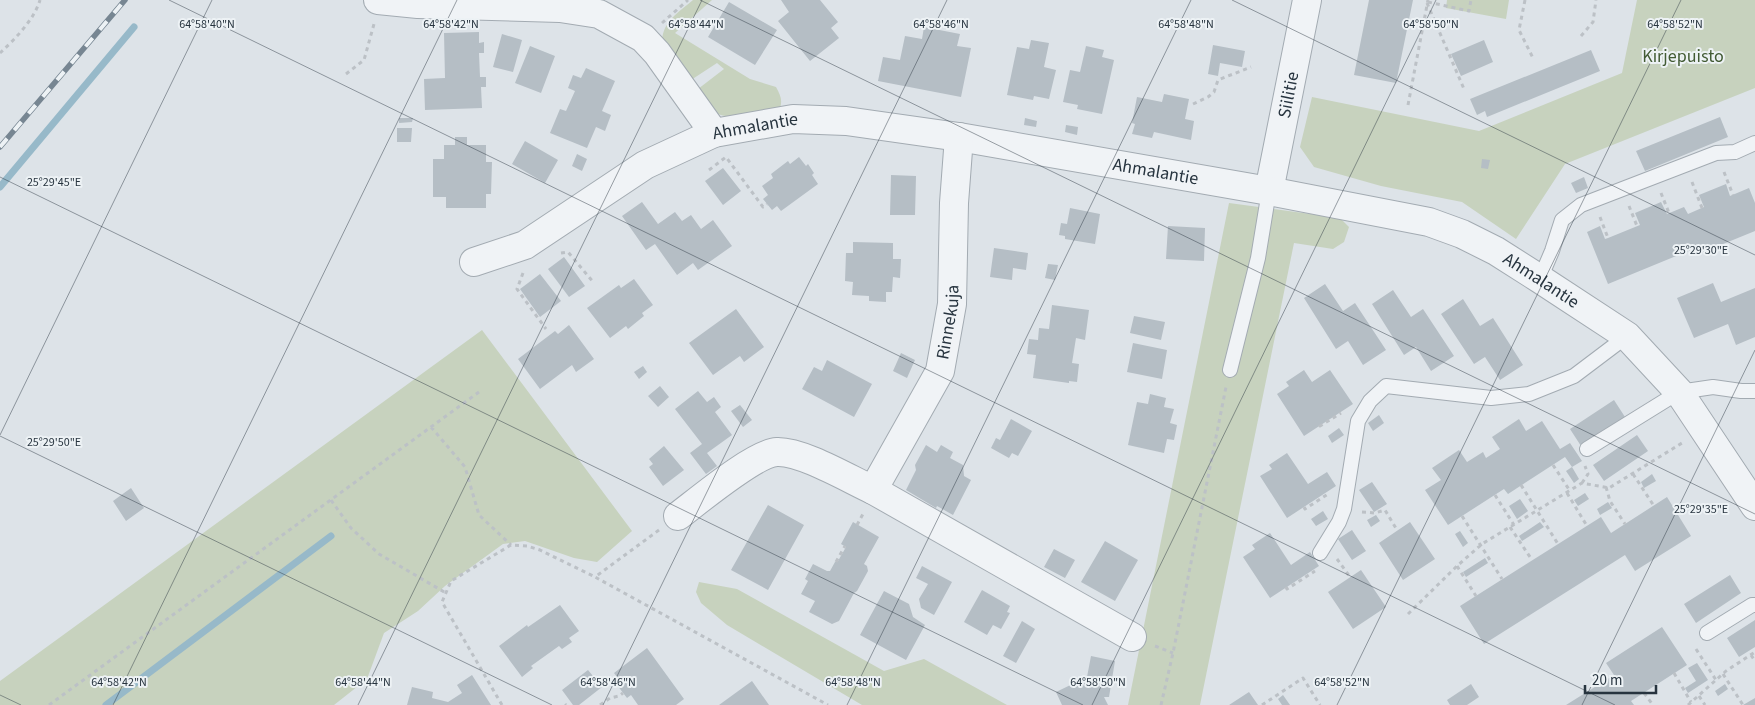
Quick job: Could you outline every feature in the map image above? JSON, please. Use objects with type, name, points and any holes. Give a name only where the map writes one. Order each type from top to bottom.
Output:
[{"type":"street","points":[[378,0],[418,4],[560,8],[599,14],[643,38],[657,53],[714,133]]},
{"type":"street","name":"Siilitie","points":[[1269,191],[1307,0]]},
{"type":"street","name":"Ahmalantie","points":[[474,262],[525,245],[645,165],[714,133],[794,119],[846,121],[959,137],[1269,191],[1429,222],[1462,234],[1496,251],[1540,279],[1627,336],[1679,392],[1755,506]]},
{"type":"street","name":"Rinnekuja","points":[[873,490],[940,370],[952,304],[954,203],[959,137]]},
{"type":"street","points":[[678,516],[755,459],[777,452],[804,457],[873,490],[1132,637]]},
{"type":"lane","points":[[1540,279],[1562,220],[1581,204],[1716,153],[1735,152],[1755,144]]},
{"type":"lane","points":[[1230,370],[1258,258],[1269,191]]},
{"type":"lane","points":[[1320,553],[1339,522],[1344,509],[1358,421],[1370,401],[1386,386],[1491,398],[1529,394],[1574,376],[1627,336]]},
{"type":"lane","points":[[1587,450],[1679,392],[1712,387],[1755,391]]},
{"type":"lane","points":[[1707,633],[1752,605],[1755,605]]},
{"type":"path","points":[[0,53],[12,42],[38,8],[40,0]]},
{"type":"path","points":[[346,74],[364,60],[376,17],[384,0]]},
{"type":"path","points":[[643,38],[688,0]]},
{"type":"path","points":[[1427,1],[1469,10],[1471,0]]},
{"type":"path","points":[[1525,0],[1519,30],[1533,58]]},
{"type":"path","points":[[1581,36],[1593,22],[1596,0]]},
{"type":"path","points":[[1427,1],[1464,89]]},
{"type":"path","points":[[1408,105],[1427,1]]},
{"type":"path","points":[[1193,104],[1214,92],[1218,80],[1251,67]]},
{"type":"path","points":[[1716,153],[1733,195]]},
{"type":"path","points":[[709,170],[726,157],[763,207],[767,204]]},
{"type":"path","points":[[1684,165],[1702,208]]},
{"type":"path","points":[[559,253],[568,252],[594,283]]},
{"type":"path","points":[[524,272],[517,289],[546,329]]},
{"type":"path","points":[[1161,705],[1230,370]]},
{"type":"path","points":[[49,705],[479,392]]},
{"type":"path","points":[[431,427],[465,467],[479,515],[511,545]]},
{"type":"path","points":[[1408,614],[1457,566],[1482,545],[1510,527],[1582,483],[1609,488],[1705,429]]},
{"type":"path","points":[[1553,464],[1588,526]]},
{"type":"path","points":[[1633,474],[1654,506]]},
{"type":"path","points":[[1521,485],[1558,544]]},
{"type":"path","points":[[1606,488],[1610,501],[1625,524]]},
{"type":"path","points":[[1494,495],[1514,525]]},
{"type":"path","points":[[331,500],[351,528],[379,554],[446,593]]},
{"type":"path","points":[[1344,509],[1375,513],[1385,510],[1397,530]]},
{"type":"path","points":[[595,577],[678,516]]},
{"type":"path","points":[[1462,516],[1502,579]]},
{"type":"path","points":[[1510,527],[1532,560]]},
{"type":"path","points":[[502,705],[442,602],[451,581],[511,545],[527,546],[540,550],[595,577],[828,705]]},
{"type":"path","points":[[836,562],[844,546]]},
{"type":"path","points":[[1286,587],[1287,589],[1320,568],[1320,553]]},
{"type":"path","points":[[1457,566],[1476,596]]},
{"type":"path","points":[[1707,633],[1695,648],[1716,680]]},
{"type":"path","points":[[1674,673],[1690,704],[1723,674],[1755,652]]},
{"type":"path","points":[[1751,655],[1755,661]]},
{"type":"path","points":[[1723,674],[1743,705]]},
{"type":"path","points":[[1262,705],[1303,678],[1320,705]]},
{"type":"path","points":[[600,705],[610,698],[623,693]]},
{"type":"path","points":[[1644,693],[1652,705]]},
{"type":"path","points":[[1699,696],[1705,705]]},
{"type":"green space","points":[[693,0],[712,0],[675,33],[750,79],[776,87],[781,99],[779,111],[736,117],[720,115],[710,106],[698,89],[724,69],[717,63],[691,80],[662,41],[665,28],[669,22]]},
{"type":"green space","points":[[1447,0],[1509,0],[1506,19],[1446,8]]},
{"type":"green space","name":"Kirjepuisto","points":[[1637,0],[1755,0],[1755,88],[1565,164],[1516,239],[1462,202],[1381,186],[1314,167],[1300,147],[1312,97],[1479,131],[1622,73]]},
{"type":"green space","points":[[1229,203],[1340,218],[1349,227],[1344,242],[1333,249],[1294,243],[1200,705],[1128,705]]},
{"type":"green space","points":[[482,330],[632,531],[597,562],[574,558],[525,541],[503,544],[445,586],[418,611],[384,633],[367,679],[334,705],[0,705],[0,681]]},
{"type":"green space","points":[[699,582],[737,589],[884,671],[924,659],[1007,705],[862,705],[727,625],[701,603],[696,592]]},
{"type":"building","points":[[781,0],[820,0],[838,22],[831,28],[839,38],[810,61],[778,21],[789,12]]},
{"type":"building","points":[[1369,0],[1413,0],[1396,83],[1354,75]]},
{"type":"building","points":[[729,2],[777,30],[755,65],[708,37]]},
{"type":"building","points":[[924,27],[960,34],[957,46],[971,48],[961,97],[878,81],[883,57],[900,60],[905,36],[922,39]]},
{"type":"building","points":[[479,32],[479,43],[484,42],[484,53],[479,53],[480,77],[486,77],[486,87],[481,87],[482,108],[425,110],[424,79],[445,78],[444,33]]},
{"type":"building","points":[[502,34],[522,40],[513,72],[493,67]]},
{"type":"building","points":[[1031,40],[1049,43],[1044,67],[1056,70],[1049,99],[1034,96],[1033,100],[1007,95],[1017,47],[1029,49]]},
{"type":"building","points":[[1484,40],[1493,62],[1461,76],[1451,54]]},
{"type":"building","points":[[1213,45],[1245,51],[1242,67],[1220,63],[1218,76],[1208,74]]},
{"type":"building","points":[[530,46],[555,56],[541,93],[515,83]]},
{"type":"building","points":[[1086,46],[1104,50],[1102,57],[1114,60],[1102,114],[1077,109],[1078,105],[1063,102],[1070,70],[1080,72]]},
{"type":"building","points":[[1591,50],[1600,71],[1487,117],[1485,111],[1477,115],[1470,99]]},
{"type":"building","points":[[586,68],[615,81],[602,111],[611,115],[605,131],[596,127],[587,148],[550,133],[560,109],[566,111],[575,91],[568,88],[573,75],[581,78]]},
{"type":"building","points":[[1164,94],[1189,99],[1185,119],[1194,121],[1191,140],[1154,132],[1152,138],[1132,134],[1135,124],[1132,123],[1137,97],[1162,102]]},
{"type":"building","points":[[1720,117],[1728,137],[1645,171],[1636,151]]},
{"type":"building","points":[[399,118],[413,118],[412,122],[399,123]]},
{"type":"building","points":[[1025,118],[1037,121],[1036,127],[1024,125]]},
{"type":"building","points":[[1066,125],[1078,127],[1077,135],[1065,132]]},
{"type":"building","points":[[397,128],[412,128],[411,142],[397,142]]},
{"type":"building","points":[[455,137],[467,137],[467,145],[486,145],[486,162],[492,162],[491,194],[486,194],[486,208],[446,208],[446,197],[433,197],[433,159],[444,159],[444,145],[455,145]]},
{"type":"building","points":[[525,141],[558,160],[545,183],[512,164]]},
{"type":"building","points":[[577,154],[587,159],[582,171],[572,166]]},
{"type":"building","points":[[799,157],[806,166],[808,164],[818,184],[781,211],[777,206],[772,210],[763,199],[768,195],[762,186],[773,178],[771,174],[788,161],[790,164]]},
{"type":"building","points":[[1482,159],[1490,160],[1488,169],[1481,168]]},
{"type":"building","points":[[723,168],[741,191],[723,205],[705,181]]},
{"type":"building","points":[[891,175],[916,176],[915,215],[890,215]]},
{"type":"building","points":[[1584,177],[1588,188],[1576,193],[1571,183]]},
{"type":"building","points":[[1726,184],[1730,196],[1749,188],[1755,203],[1755,231],[1701,253],[1698,247],[1608,284],[1587,232],[1600,226],[1605,239],[1608,238],[1640,225],[1635,213],[1661,202],[1667,214],[1684,207],[1688,214],[1704,207],[1699,195]]},
{"type":"building","points":[[642,202],[658,224],[675,212],[682,221],[691,215],[701,229],[713,220],[732,246],[698,270],[693,263],[677,275],[655,244],[646,250],[622,216]]},
{"type":"building","points":[[1070,208],[1100,214],[1095,244],[1065,239],[1065,236],[1059,235],[1061,223],[1067,224]]},
{"type":"building","points":[[1168,226],[1205,228],[1204,261],[1166,259]]},
{"type":"building","points":[[853,242],[893,243],[893,259],[901,259],[900,278],[893,277],[892,292],[886,292],[886,302],[869,301],[869,296],[852,295],[853,282],[845,281],[846,253],[853,253]]},
{"type":"building","points":[[994,248],[1028,253],[1026,270],[1013,268],[1012,280],[990,277]]},
{"type":"building","points":[[564,257],[585,286],[569,297],[548,269]]},
{"type":"building","points":[[1048,264],[1058,265],[1055,280],[1045,278]]},
{"type":"building","points":[[540,274],[561,301],[540,317],[520,289]]},
{"type":"building","points":[[634,279],[653,305],[642,313],[644,316],[628,329],[626,326],[610,338],[587,308],[619,285],[621,288]]},
{"type":"building","points":[[1713,283],[1721,302],[1755,288],[1755,337],[1736,345],[1728,324],[1694,338],[1677,298]]},
{"type":"building","points":[[1325,284],[1343,311],[1355,303],[1386,350],[1363,365],[1348,341],[1336,349],[1304,298]]},
{"type":"building","points":[[1393,290],[1411,317],[1423,309],[1454,356],[1431,371],[1416,347],[1404,355],[1372,304]]},
{"type":"building","points":[[1463,299],[1480,326],[1493,318],[1523,365],[1500,380],[1485,357],[1474,364],[1441,314]]},
{"type":"building","points":[[1052,305],[1089,310],[1085,340],[1076,338],[1072,363],[1079,364],[1077,382],[1069,381],[1069,383],[1033,378],[1036,355],[1027,354],[1029,339],[1038,340],[1039,328],[1049,329]]},
{"type":"building","points":[[736,309],[764,347],[744,362],[740,356],[713,375],[689,343]]},
{"type":"building","points":[[1134,316],[1165,322],[1161,340],[1130,333]]},
{"type":"building","points":[[569,325],[594,359],[576,372],[572,365],[540,389],[518,359],[555,331],[558,334]]},
{"type":"building","points":[[1133,343],[1167,350],[1162,379],[1127,372]]},
{"type":"building","points":[[901,353],[915,360],[907,378],[893,371]]},
{"type":"building","points":[[827,360],[872,384],[854,417],[802,389],[814,367],[822,371]]},
{"type":"building","points":[[643,366],[647,372],[639,379],[634,372]]},
{"type":"building","points":[[1304,370],[1312,382],[1330,370],[1353,404],[1304,436],[1277,394],[1289,386],[1286,382]]},
{"type":"building","points":[[660,386],[669,397],[658,407],[648,396]]},
{"type":"building","points":[[698,391],[707,402],[714,397],[721,407],[715,412],[732,435],[707,453],[717,466],[706,474],[690,453],[702,444],[675,409]]},
{"type":"building","points":[[1150,394],[1166,398],[1164,407],[1174,409],[1170,423],[1177,425],[1174,440],[1167,439],[1164,453],[1128,445],[1137,402],[1148,404]]},
{"type":"building","points":[[1614,400],[1625,417],[1581,446],[1570,429]]},
{"type":"building","points":[[740,405],[752,420],[743,427],[731,411]]},
{"type":"building","points":[[1379,415],[1384,423],[1373,431],[1368,423]]},
{"type":"building","points":[[1011,419],[1032,431],[1018,456],[1012,453],[1009,458],[991,448],[996,438],[1000,440]]},
{"type":"building","points":[[1519,419],[1526,431],[1542,421],[1560,449],[1570,443],[1582,461],[1572,467],[1565,457],[1508,494],[1504,489],[1448,525],[1425,490],[1441,480],[1432,468],[1459,450],[1467,462],[1483,452],[1486,458],[1500,449],[1492,437]]},
{"type":"building","points":[[1339,428],[1344,435],[1332,443],[1328,436]]},
{"type":"building","points":[[1637,435],[1648,451],[1604,481],[1593,465]]},
{"type":"building","points":[[926,445],[937,452],[941,445],[953,452],[950,458],[963,465],[964,476],[971,480],[953,515],[937,506],[936,508],[906,490],[916,470],[915,465]]},
{"type":"building","points":[[664,446],[684,470],[663,486],[649,467],[653,464],[649,459]]},
{"type":"building","points":[[1287,453],[1308,484],[1327,472],[1336,486],[1287,518],[1260,476],[1272,469],[1269,465]]},
{"type":"building","points":[[1572,467],[1579,479],[1574,483],[1566,471]]},
{"type":"building","points":[[1652,474],[1656,481],[1644,488],[1641,482]]},
{"type":"building","points":[[1372,482],[1387,504],[1374,512],[1359,490]]},
{"type":"building","points":[[131,488],[144,508],[126,521],[113,501]]},
{"type":"building","points":[[1585,493],[1589,499],[1578,506],[1574,500]]},
{"type":"building","points":[[1667,497],[1691,536],[1635,571],[1625,555],[1484,644],[1460,606],[1601,517],[1611,533]]},
{"type":"building","points":[[1520,499],[1528,511],[1517,519],[1509,506]]},
{"type":"building","points":[[1608,502],[1612,508],[1600,515],[1597,509]]},
{"type":"building","points":[[768,505],[804,525],[768,590],[731,570]]},
{"type":"building","points":[[1323,511],[1328,519],[1316,526],[1311,519]]},
{"type":"building","points":[[1376,515],[1380,521],[1371,527],[1367,520]]},
{"type":"building","points":[[853,522],[879,537],[864,564],[867,566],[868,571],[839,621],[832,624],[809,612],[815,601],[801,594],[808,581],[805,579],[813,564],[830,571],[835,562],[838,561],[846,547],[841,544]]},
{"type":"building","points":[[1410,522],[1435,559],[1403,580],[1379,543]]},
{"type":"building","points":[[1540,522],[1544,527],[1522,541],[1519,536]]},
{"type":"building","points":[[1352,530],[1366,551],[1352,560],[1338,539]]},
{"type":"building","points":[[1460,531],[1468,543],[1463,547],[1455,534]]},
{"type":"building","points":[[1270,533],[1291,565],[1310,552],[1319,566],[1270,598],[1243,557],[1255,549],[1252,545]]},
{"type":"building","points":[[1105,541],[1138,560],[1115,601],[1081,582]]},
{"type":"building","points":[[1054,549],[1075,560],[1065,578],[1044,567]]},
{"type":"building","points":[[1485,558],[1488,563],[1466,577],[1463,572]]},
{"type":"building","points":[[922,566],[952,582],[934,615],[921,608],[919,599],[928,584],[916,578]]},
{"type":"building","points":[[1361,570],[1386,607],[1353,629],[1328,592]]},
{"type":"building","points":[[1730,575],[1741,593],[1696,623],[1684,604]]},
{"type":"building","points":[[982,590],[1010,606],[1007,612],[1010,613],[1001,629],[993,625],[987,635],[964,622]]},
{"type":"building","points":[[884,591],[909,604],[913,617],[925,625],[906,660],[860,635]]},
{"type":"building","points":[[560,605],[579,631],[569,638],[572,642],[562,649],[559,646],[531,666],[533,668],[522,677],[499,646],[527,625],[528,627]]},
{"type":"building","points":[[1755,620],[1755,647],[1739,657],[1727,638]]},
{"type":"building","points":[[1022,621],[1035,629],[1016,663],[1003,656]]},
{"type":"building","points":[[1662,627],[1687,665],[1631,701],[1634,705],[1566,705],[1614,675],[1606,663]]},
{"type":"building","points":[[647,648],[684,699],[676,705],[638,705],[631,695],[627,698],[617,685],[621,682],[614,673]]},
{"type":"building","points":[[1091,656],[1115,661],[1109,697],[1104,697],[1108,705],[1062,705],[1056,692],[1087,677]]},
{"type":"building","points":[[1697,663],[1708,680],[1688,693],[1685,688],[1696,681],[1688,668]]},
{"type":"building","points":[[588,670],[602,687],[579,705],[573,705],[562,690]]},
{"type":"building","points":[[472,675],[491,705],[407,705],[412,687],[433,692],[432,698],[448,702],[462,693],[457,685]]},
{"type":"building","points":[[752,681],[769,705],[719,705]]},
{"type":"building","points":[[1471,684],[1479,697],[1467,705],[1450,705],[1447,700]]},
{"type":"building","points":[[1725,684],[1728,689],[1718,696],[1715,691]]},
{"type":"building","points":[[1249,692],[1258,705],[1229,705]]},
{"type":"building","points":[[1283,695],[1290,705],[1282,705],[1278,699]]},
{"type":"building","points":[[1755,698],[1755,705],[1743,705]]},
{"type":"waterway","points":[[0,187],[134,27]]},
{"type":"waterway","points":[[106,705],[331,536]]},
{"type":"railway","points":[[0,147],[125,0]]}]
